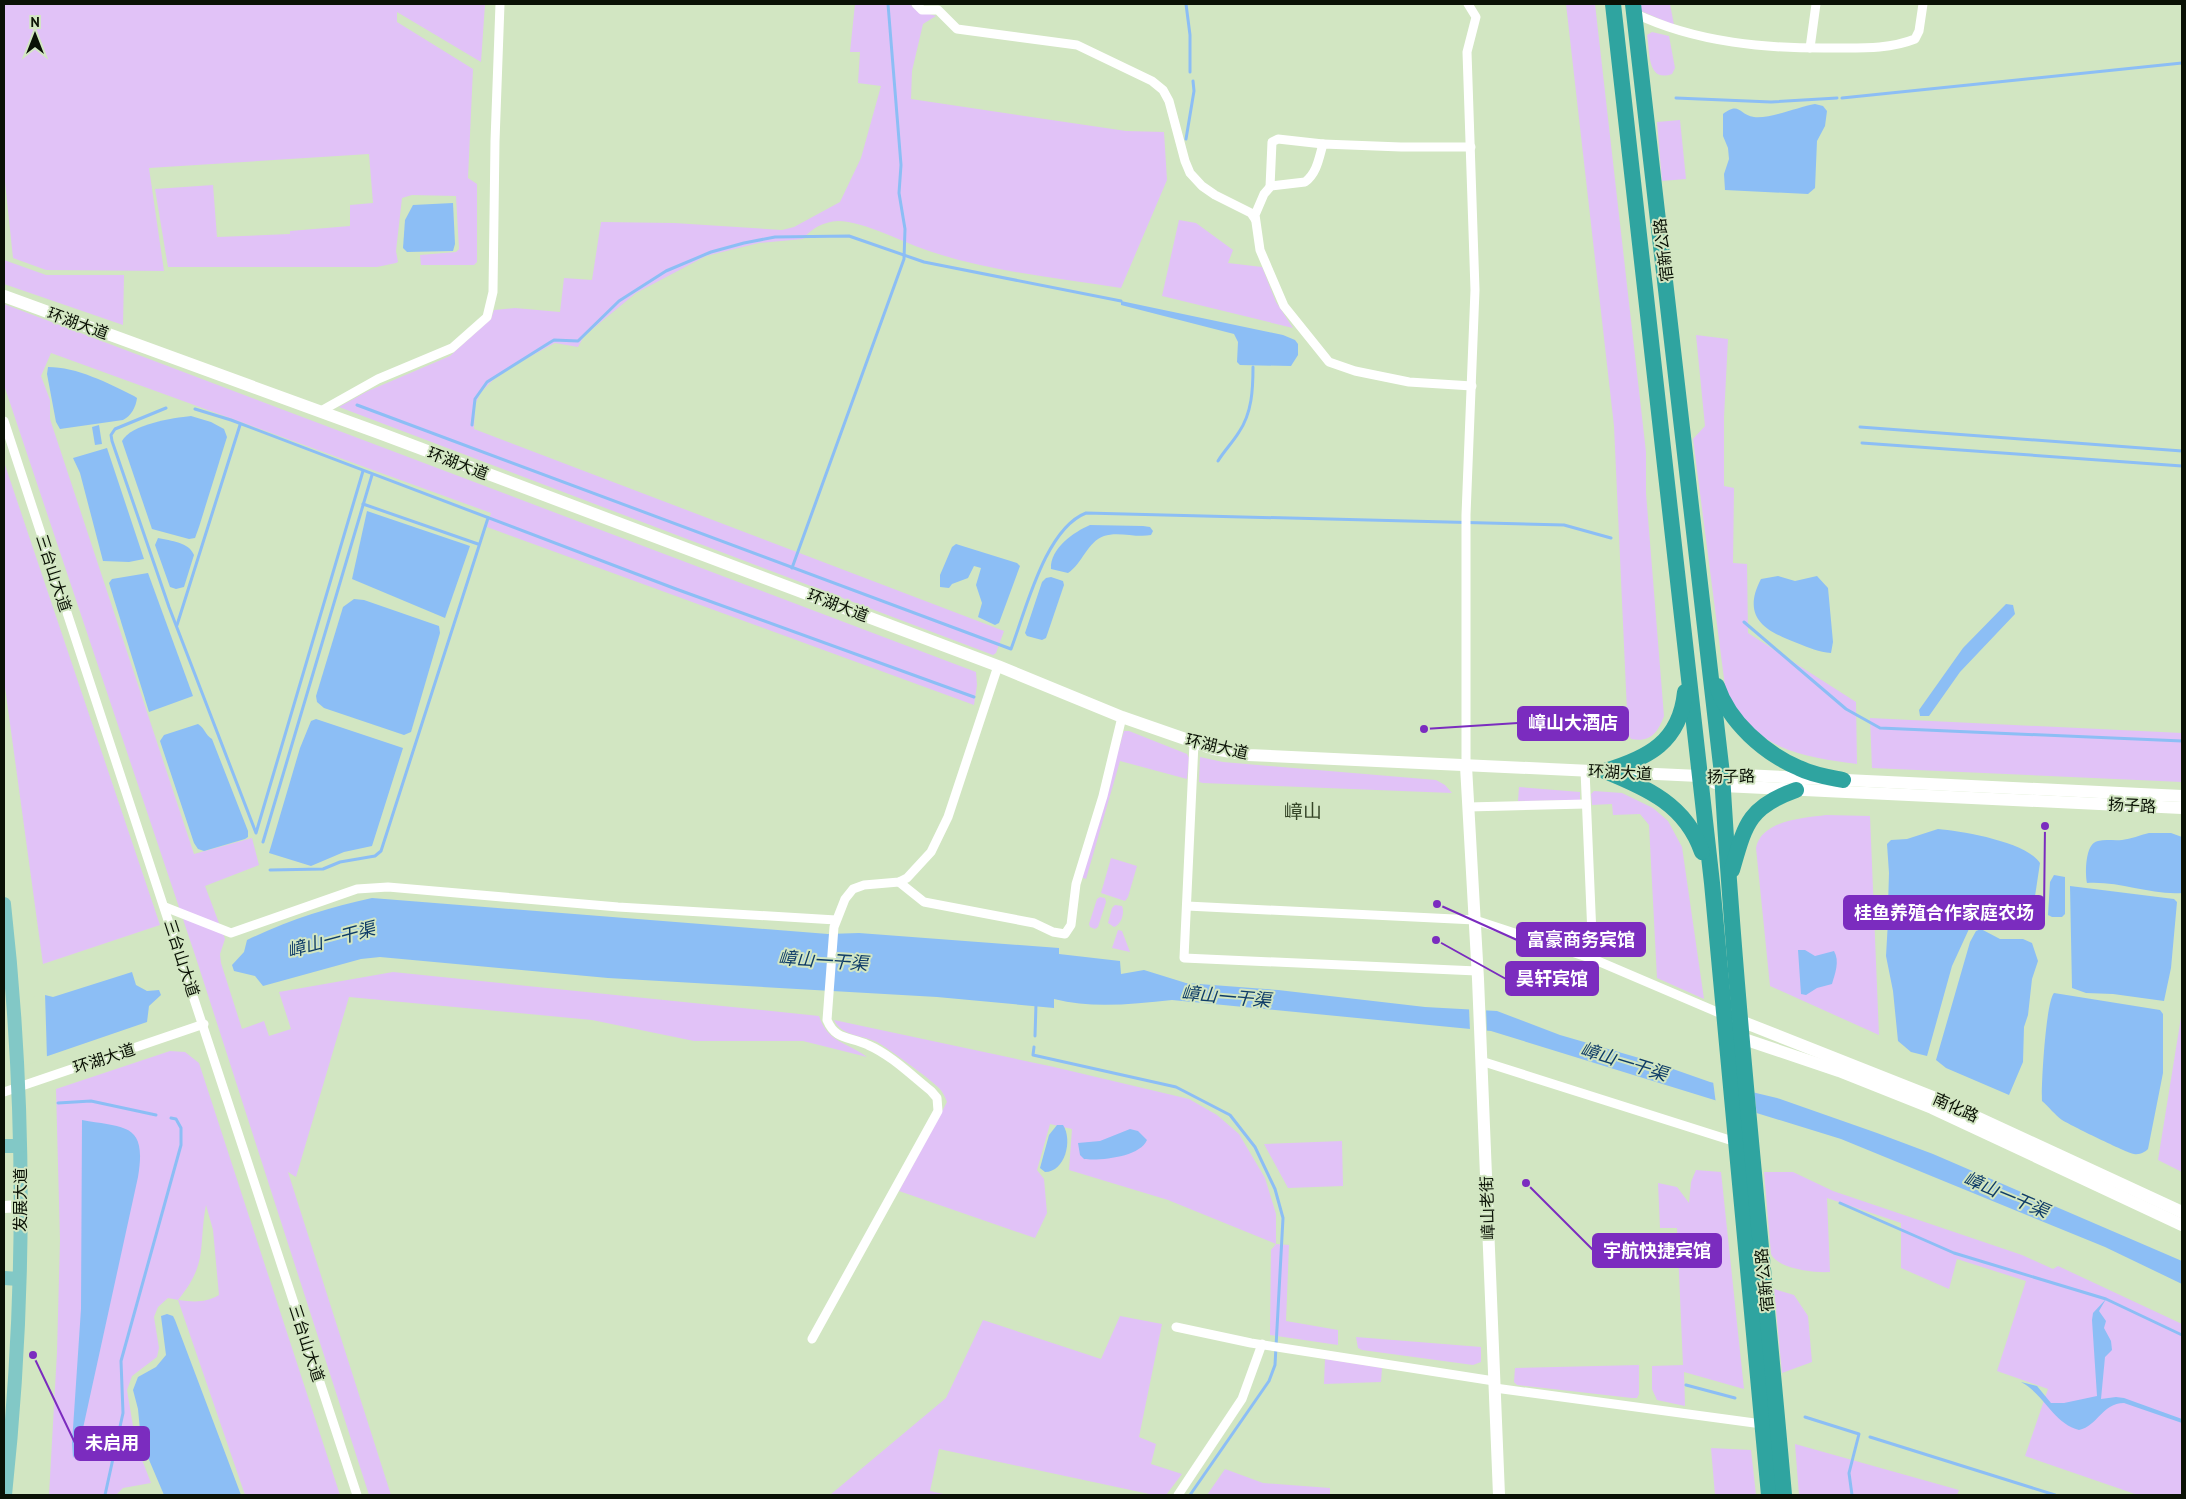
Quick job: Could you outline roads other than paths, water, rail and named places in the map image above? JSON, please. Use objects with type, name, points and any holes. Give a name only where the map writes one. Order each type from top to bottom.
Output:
[{"type":"highway","name":"宿新公路","points":[[1613,4],[1645,299],[1669,297],[1634,8]]},
{"type":"highway","points":[[1669,297],[1722,780],[1720,884],[1724,1015],[1734,1035]]},
{"type":"highway","points":[[1645,299],[1699,776],[1720,884],[1740,1021],[1734,1035]]},
{"type":"highway","points":[[1604,771],[1644,756],[1669,736],[1679,720],[1684,706],[1687,665]]},
{"type":"highway","points":[[1709,665],[1723,703],[1747,732],[1765,747],[1798,768],[1814,774],[1843,780]]},
{"type":"highway","points":[[1604,771],[1655,793],[1676,810],[1691,826],[1720,884]]},
{"type":"highway","points":[[1720,884],[1747,823],[1769,802],[1796,790]]},
{"type":"highway","name":"宿新公路","points":[[1734,1035],[1762,1424],[1769,1495]]},
{"type":"highway","name":"宿新公路","points":[[1743,1142],[1784,1495]]},
{"type":"main road","name":"环湖大道","points":[[4,296],[321,411],[998,666],[1122,717],[1194,743],[1248,755],[1699,776]]},
{"type":"main road","name":"嶂山老街","points":[[1466,766],[1478,975],[1500,1495]]},
{"type":"main road","name":"扬子路","points":[[1699,776],[1796,790],[2182,808]]},
{"type":"main road","name":"扬子路","points":[[1722,780],[1843,780],[2182,796]]},
{"type":"main road","name":"发展大道","points":[[4,904],[13,1001],[21,1206],[10,1451],[5,1495]]},
{"type":"main road","name":"南化路","points":[[1724,1015],[1933,1097],[2182,1212]]},
{"type":"main road","name":"南化路","points":[[1734,1035],[1839,1072],[1932,1108],[2182,1225]]},
{"type":"main road","points":[[4,1146],[20,1146]]},
{"type":"main road","points":[[4,1206],[21,1206]]},
{"type":"main road","points":[[4,1278],[19,1279]]},
{"type":"street","points":[[321,411],[378,379],[452,348],[487,317],[493,292],[495,141],[500,4]]},
{"type":"street","points":[[916,4],[922,10],[938,10],[957,29],[1077,46],[1152,80],[1163,90],[1169,101],[1190,173],[1202,186],[1251,212],[1255,220]]},
{"type":"street","points":[[1466,766],[1466,516],[1475,290],[1467,52],[1476,17],[1468,4]]},
{"type":"street","points":[[1810,48],[1816,4]]},
{"type":"street","points":[[1634,8],[1682,32],[1742,43],[1810,48],[1899,45],[1915,39],[1919,31],[1923,4]]},
{"type":"street","points":[[1471,147],[1401,148],[1323,144],[1278,139],[1272,142],[1270,187],[1254,215],[1260,250],[1284,306],[1328,362],[1356,371],[1410,382],[1472,386]]},
{"type":"street","points":[[1270,187],[1305,182],[1309,179],[1316,169],[1323,144]]},
{"type":"street","name":"三台山大道","points":[[4,421],[204,1024],[357,1495]]},
{"type":"street","points":[[812,1339],[938,1111],[937,1098],[931,1091],[880,1051],[866,1044],[838,1035],[831,1030],[826,1020],[835,924],[845,900],[853,889],[864,885],[899,882],[916,870],[931,852],[940,835],[998,666]]},
{"type":"street","points":[[899,882],[924,902],[1034,923],[1053,932],[1066,934],[1071,925],[1076,884],[1103,796],[1122,717]]},
{"type":"street","points":[[1194,743],[1184,958],[1478,975]]},
{"type":"street","points":[[1585,770],[1593,959]]},
{"type":"street","points":[[1468,807],[1586,804]]},
{"type":"street","points":[[165,907],[231,933],[357,889],[388,887],[835,924]]},
{"type":"street","points":[[1187,906],[1475,920],[1593,959],[1724,1015]]},
{"type":"street","name":"环湖大道","points":[[4,1092],[17,1082],[204,1024]]},
{"type":"street","points":[[1481,1055],[1743,1142]]},
{"type":"street","points":[[1176,1327],[1262,1344],[1494,1384],[1762,1424]]},
{"type":"street","points":[[1178,1495],[1242,1399],[1262,1344]]},
{"type":"water","points":[[1815,104],[1823,106],[1827,111],[1825,126],[1817,141],[1815,188],[1808,194],[1725,190],[1724,174],[1729,159],[1728,148],[1723,136],[1723,114],[1729,110],[1736,109],[1749,116],[1761,117],[1776,115]]},
{"type":"water","points":[[453,203],[455,244],[453,251],[407,252],[403,248],[405,220],[413,205]]},
{"type":"water","points":[[1121,301],[1283,335],[1295,340],[1298,344],[1298,355],[1291,366],[1240,365],[1237,362],[1238,342],[1234,334],[1121,305]]},
{"type":"water","points":[[48,367],[81,373],[134,396],[137,398],[131,414],[123,420],[60,429],[56,422],[47,374]]},
{"type":"water","points":[[191,416],[211,422],[224,429],[227,437],[195,538],[189,539],[152,529],[122,441],[134,430],[143,426],[164,420]]},
{"type":"water","points":[[99,425],[102,444],[95,445],[92,427]]},
{"type":"water","points":[[107,448],[144,559],[129,562],[103,561],[80,473],[73,458]]},
{"type":"water","points":[[367,511],[470,546],[445,618],[352,579]]},
{"type":"water","points":[[1090,525],[1143,526],[1150,527],[1153,531],[1151,535],[1145,536],[1115,534],[1104,536],[1089,548],[1068,573],[1051,569],[1054,554],[1064,542],[1070,536]]},
{"type":"water","points":[[158,538],[174,541],[188,547],[192,551],[194,555],[184,587],[176,589],[170,587],[155,545]]},
{"type":"water","points":[[956,544],[1017,563],[1020,566],[999,623],[995,625],[978,617],[982,603],[976,585],[981,568],[974,566],[968,578],[952,584],[949,588],[940,587],[940,575],[952,547]]},
{"type":"water","points":[[148,573],[193,696],[149,712],[109,583],[112,579]]},
{"type":"water","points":[[1778,576],[1795,581],[1817,576],[1828,588],[1833,642],[1831,653],[1814,650],[1785,638],[1766,627],[1760,621],[1755,613],[1755,592],[1761,579]]},
{"type":"water","points":[[1051,577],[1063,581],[1064,585],[1046,638],[1042,640],[1027,636],[1025,633],[1042,582],[1046,578]]},
{"type":"water","points":[[354,599],[364,600],[439,626],[440,633],[411,732],[404,735],[324,708],[317,702],[316,696],[343,607]]},
{"type":"water","points":[[2006,604],[2013,605],[2015,614],[1960,672],[1929,716],[1920,716],[1919,710],[1963,648]]},
{"type":"water","points":[[316,719],[403,748],[372,846],[344,852],[311,866],[269,853],[300,748],[311,721]]},
{"type":"water","points":[[198,724],[212,739],[248,831],[248,837],[245,839],[204,851],[198,849],[194,843],[160,741],[164,735]]},
{"type":"water","points":[[1938,829],[1977,835],[2008,844],[2022,849],[2040,863],[2032,916],[2029,924],[2022,926],[1937,911],[1893,909],[1888,906],[1889,873],[1887,844],[1891,840],[1907,839]]},
{"type":"water","points":[[2149,833],[2171,833],[2182,837],[2182,893],[2158,892],[2111,884],[2087,883],[2088,853],[2094,843],[2101,840],[2119,840]]},
{"type":"water","points":[[2054,875],[2065,877],[2065,914],[2062,917],[2048,915],[2050,882]]},
{"type":"water","points":[[2070,886],[2174,899],[2177,902],[2171,968],[2164,1001],[2113,994],[2086,993],[2072,988]]},
{"type":"water","name":"嶂山一干渠","points":[[372,898],[828,934],[859,933],[1059,948],[1059,954],[1120,961],[1121,974],[1144,970],[1186,983],[1278,990],[1425,1007],[1497,1011],[1560,1035],[1653,1062],[1710,1082],[1777,1098],[1933,1154],[2182,1261],[2182,1284],[2105,1247],[1841,1139],[1491,1031],[1172,1000],[1098,1005],[1054,999],[1054,1008],[937,997],[608,978],[380,957],[361,959],[263,986],[255,976],[234,971],[232,965],[244,952],[247,940],[308,915]]},
{"type":"water","points":[[1888,921],[1958,923],[1965,925],[1969,929],[1952,966],[1927,1056],[1911,1052],[1898,1041],[1893,991],[1886,956]]},
{"type":"water","points":[[1981,929],[2000,939],[2023,939],[2032,943],[2038,961],[2032,979],[2028,1015],[2024,1027],[2023,1062],[2009,1095],[1946,1068],[1936,1060],[1970,942],[1976,931]]},
{"type":"water","points":[[1798,950],[1805,950],[1815,956],[1834,951],[1837,963],[1832,984],[1817,988],[1806,995],[1801,994]]},
{"type":"water","points":[[132,972],[136,985],[147,991],[159,990],[161,995],[149,1006],[147,1022],[4,1071],[4,1010],[45,995],[53,997]]},
{"type":"water","points":[[2054,993],[2160,1010],[2163,1014],[2163,1073],[2148,1149],[2144,1152],[2136,1154],[2129,1152],[2062,1120],[2042,1101],[2046,1026],[2051,999]]},
{"type":"water","points":[[82,1120],[121,1127],[130,1131],[136,1137],[140,1159],[138,1177],[80,1442],[73,1458],[72,1443],[81,1309]]},
{"type":"water","points":[[1057,1125],[1063,1125],[1066,1131],[1067,1146],[1065,1154],[1058,1167],[1052,1171],[1045,1172],[1040,1168],[1049,1135]]},
{"type":"water","points":[[1130,1129],[1138,1131],[1147,1140],[1143,1146],[1119,1157],[1084,1159],[1080,1155],[1078,1143],[1100,1141]]},
{"type":"water","points":[[2106,1299],[2099,1311],[2106,1321],[2104,1328],[2111,1341],[2112,1350],[2105,1357],[2101,1399],[2124,1398],[2182,1419],[2182,1423],[2124,1403],[2105,1410],[2091,1424],[2079,1430],[2062,1421],[2029,1387],[2021,1382],[2037,1386],[2051,1403],[2064,1403],[2097,1396],[2092,1320],[2093,1313]]},
{"type":"water","points":[[167,1314],[173,1316],[175,1320],[241,1495],[164,1495],[141,1441],[138,1409],[133,1390],[138,1377],[156,1367],[166,1355],[161,1316]]},
{"type":"waterway","points":[[792,568],[904,259],[905,229],[899,193],[901,165],[888,4]]},
{"type":"waterway","points":[[1186,4],[1190,35],[1190,72]]},
{"type":"waterway","points":[[1842,98],[2182,63]]},
{"type":"waterway","points":[[1186,139],[1194,91],[1193,81]]},
{"type":"waterway","points":[[1676,98],[1771,102],[1837,98]]},
{"type":"waterway","points":[[472,425],[475,399],[487,382],[549,343],[554,340],[578,341],[619,301],[666,271],[711,252],[775,237],[849,236],[924,262],[1121,301]]},
{"type":"waterway","points":[[1218,461],[1237,436],[1247,417],[1252,392],[1253,367]]},
{"type":"waterway","points":[[357,405],[1011,649],[1039,572],[1048,553],[1059,536],[1072,522],[1086,513],[1564,525],[1611,538]]},
{"type":"waterway","points":[[166,408],[115,429],[111,435],[112,441],[169,607],[256,833],[363,471]]},
{"type":"waterway","points":[[195,409],[231,420],[676,589],[974,697]]},
{"type":"waterway","points":[[177,625],[240,425]]},
{"type":"waterway","points":[[1860,427],[2182,451]]},
{"type":"waterway","points":[[1862,443],[2182,466]]},
{"type":"waterway","points":[[263,842],[372,475]]},
{"type":"waterway","points":[[363,504],[478,544]]},
{"type":"waterway","points":[[270,870],[323,869],[340,862],[375,856],[381,851],[488,518]]},
{"type":"waterway","points":[[1744,622],[1846,709],[1880,728],[2182,741]]},
{"type":"waterway","points":[[1035,1036],[1036,1004]]},
{"type":"waterway","points":[[1034,1047],[1033,1055],[1176,1087],[1230,1115],[1255,1147],[1275,1189],[1283,1218],[1275,1365],[1269,1381],[1190,1495]]},
{"type":"waterway","points":[[58,1103],[91,1101],[156,1115]]},
{"type":"waterway","points":[[105,1495],[123,1413],[121,1361],[181,1145],[181,1128],[176,1119],[171,1118]]},
{"type":"waterway","points":[[1840,1203],[1954,1253],[2106,1299],[2182,1335]]},
{"type":"waterway","points":[[1686,1385],[1735,1398]]},
{"type":"waterway","points":[[1805,1417],[1859,1434],[1849,1473],[1852,1495]]},
{"type":"waterway","points":[[1870,1437],[2055,1495]]},
{"type":"place","name":"嶂山大酒店","points":[[1424,729]]},
{"type":"place","name":"桂鱼养殖合作家庭农场","points":[[2045,826]]},
{"type":"place","name":"富豪商务宾馆","points":[[1437,904]]},
{"type":"place","name":"昊轩宾馆","points":[[1436,940]]},
{"type":"place","name":"宇航快捷宾馆","points":[[1526,1183]]},
{"type":"place","name":"未启用","points":[[33,1355]]},
{"type":"district","name":"嶂山","points":[[1303,811]]}]
